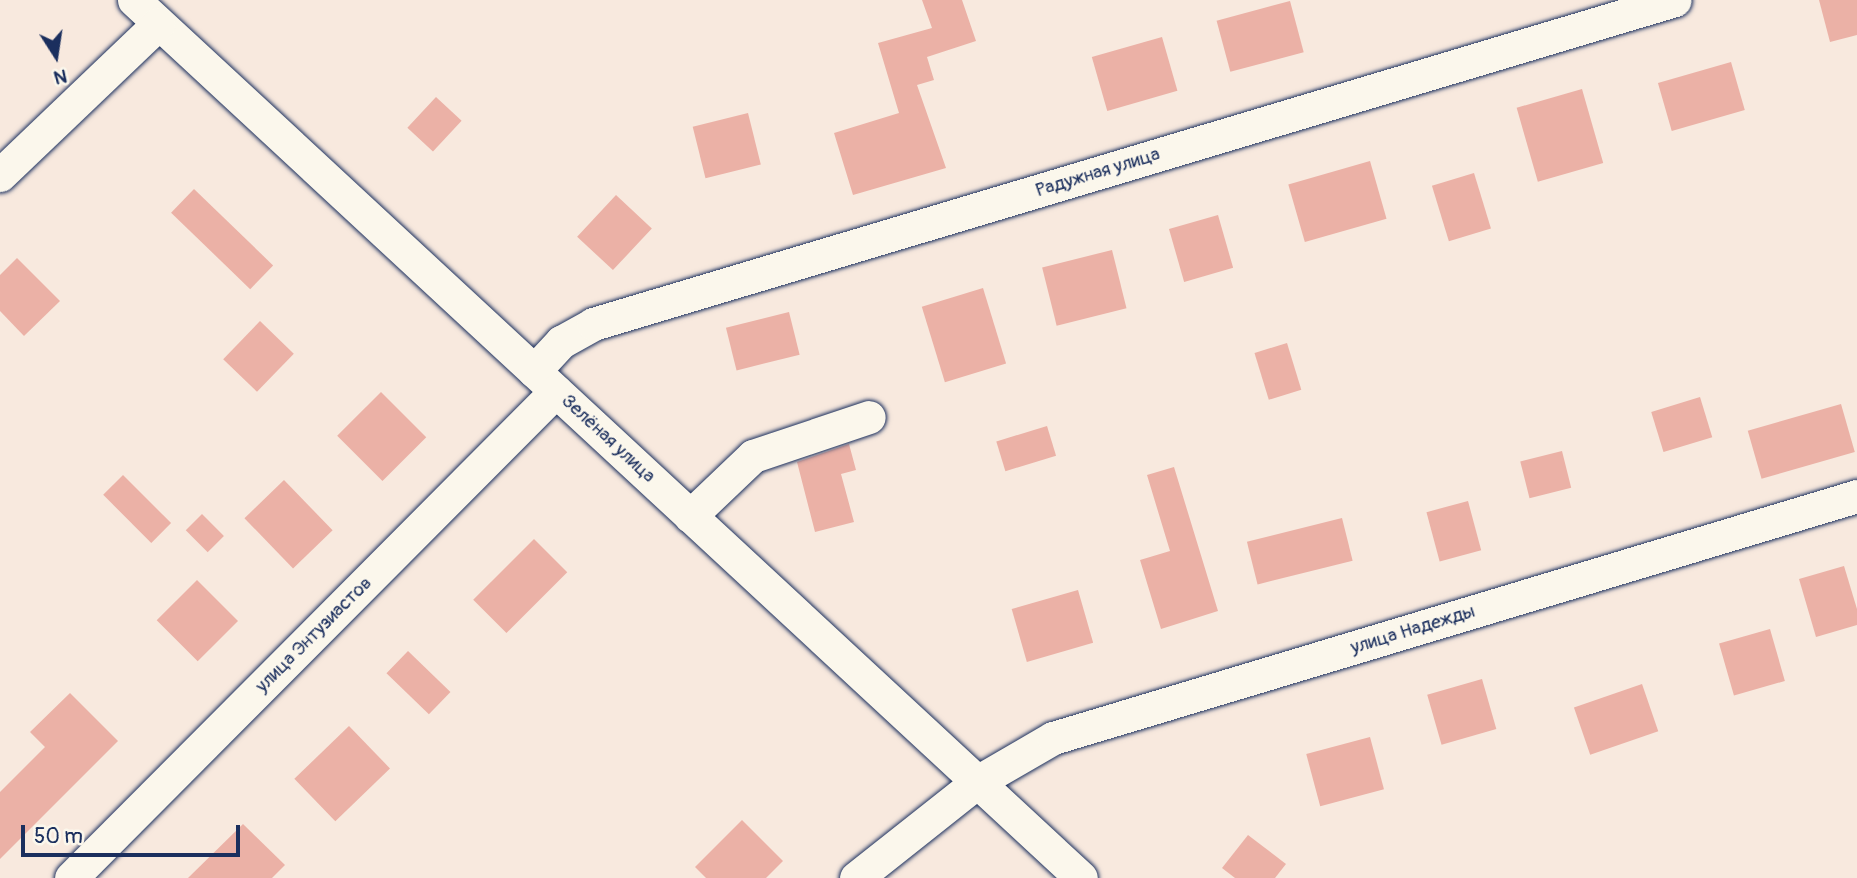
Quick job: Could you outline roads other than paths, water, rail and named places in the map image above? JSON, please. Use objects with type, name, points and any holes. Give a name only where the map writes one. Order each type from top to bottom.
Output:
[{"type":"street","name":"Зелёная улица","points":[[134,0],[1082,878]]},
{"type":"street","name":"Радужная улица","points":[[545,381],[561,342],[593,324],[1675,0]]},
{"type":"street","points":[[0,174],[158,24]]},
{"type":"street","name":"улица Энтузиастов","points":[[71,878],[545,381]]},
{"type":"street","points":[[690,516],[753,456],[869,417]]},
{"type":"street","name":"улица Надежды","points":[[856,878],[977,782],[1054,738],[1857,496]]}]
